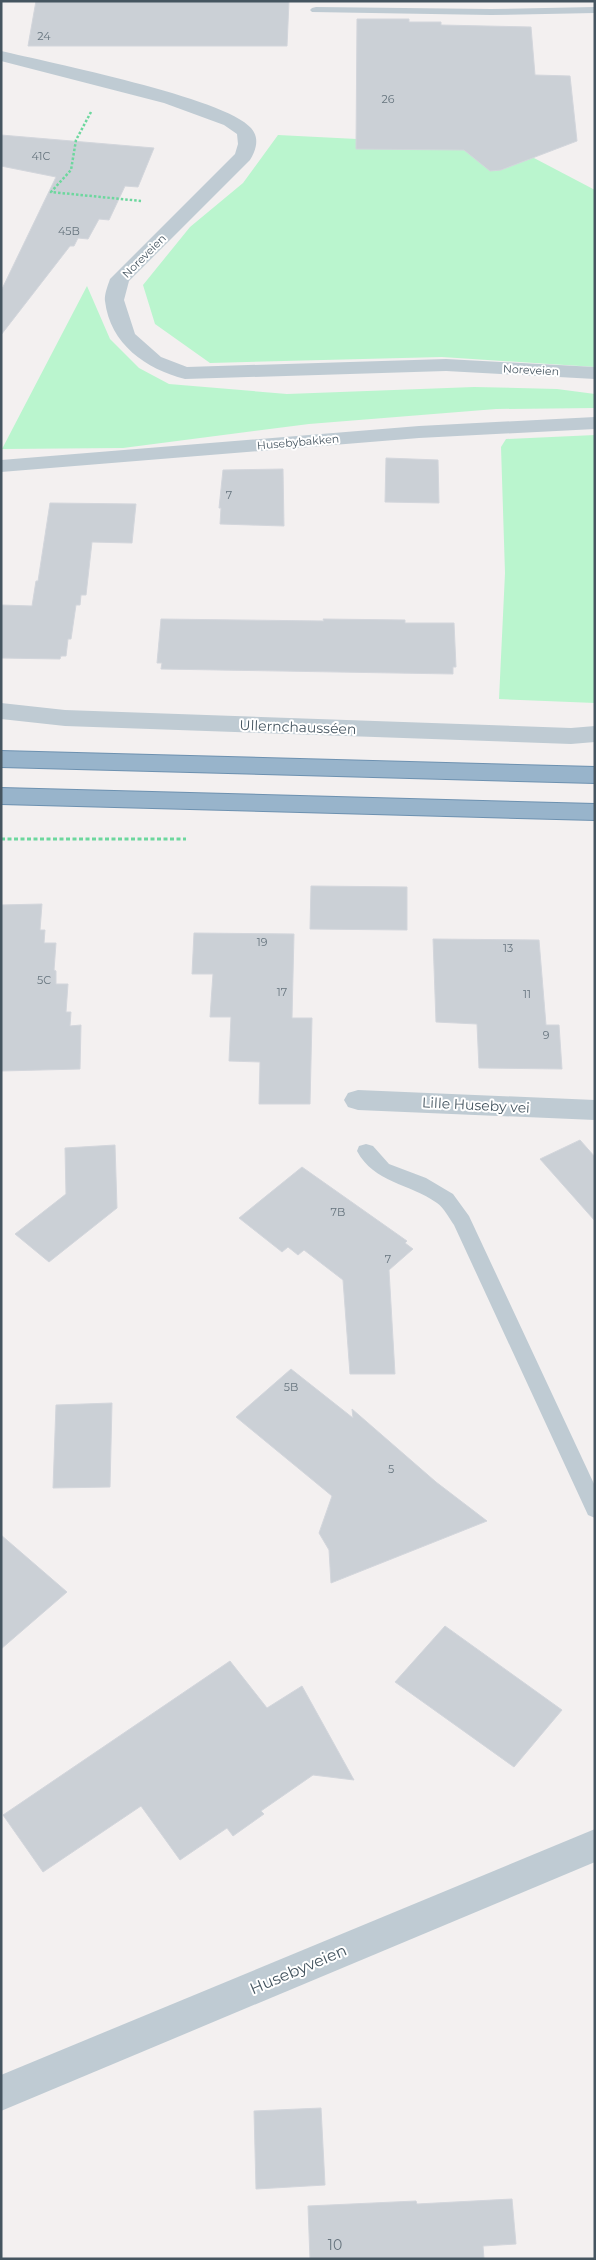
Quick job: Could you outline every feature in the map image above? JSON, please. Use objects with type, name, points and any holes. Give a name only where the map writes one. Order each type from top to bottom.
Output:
[{"type":"highway","points":[[1,759],[595,775]]},
{"type":"highway","points":[[1,796],[595,812]]},
{"type":"street","name":"Noreveien","points":[[1,56],[184,104],[234,122],[244,131],[248,138],[247,148],[243,156],[120,279],[114,300],[126,336],[154,361],[185,373],[446,365],[595,373]]},
{"type":"street","name":"Husebybakken","points":[[1,466],[419,432],[595,423]]},
{"type":"street","name":"Ullernchausséen","points":[[1,711],[65,718],[571,736],[595,734]]},
{"type":"street","name":"Lille Huseby vei","points":[[358,1100],[595,1110]]},
{"type":"street","name":"Husebyveien","points":[[1,2093],[490,1887],[595,1845]]},
{"type":"lane","points":[[316,10],[491,12],[595,10]]},
{"type":"lane","points":[[366,1151],[382,1169],[419,1183],[446,1199],[462,1221],[595,1509]]},
{"type":"path","points":[[91,111],[76,140],[71,170],[51,192],[141,201]]},
{"type":"green space","points":[[278,135],[513,147],[595,190],[595,367],[442,357],[210,363],[155,324],[143,285],[190,227],[243,183]]},
{"type":"green space","points":[[87,286],[110,339],[139,368],[169,384],[287,394],[474,387],[557,389],[595,394],[595,408],[496,409],[309,424],[123,448],[2,449]]},
{"type":"green space","points":[[595,435],[595,703],[499,699],[505,573],[501,447],[506,439]]},
{"type":"building","points":[[36,1],[289,1],[287,46],[28,46]]},
{"type":"building","points":[[357,19],[409,19],[409,22],[441,22],[441,25],[531,27],[535,75],[570,76],[577,141],[501,170],[490,171],[464,150],[356,149]]},
{"type":"building","points":[[1,135],[154,148],[138,187],[125,186],[109,220],[99,219],[88,239],[78,238],[74,246],[70,246],[1,335],[1,291],[56,177],[1,166]]},
{"type":"building","points":[[386,458],[438,460],[439,503],[385,502]]},
{"type":"building","points":[[283,469],[284,526],[220,524],[221,508],[219,508],[223,470]]},
{"type":"building","points":[[50,503],[136,504],[132,543],[92,542],[86,595],[81,595],[80,605],[76,605],[71,639],[68,639],[66,656],[61,656],[60,659],[1,658],[1,605],[32,606],[36,581],[38,581]]},
{"type":"building","points":[[161,619],[405,620],[405,623],[454,623],[456,667],[453,667],[453,674],[161,669],[162,663],[157,663]]},
{"type":"building","points":[[311,886],[407,887],[407,930],[310,929]]},
{"type":"building","points":[[42,904],[40,930],[45,930],[44,943],[56,943],[54,970],[56,971],[56,984],[68,984],[66,1012],[71,1012],[70,1026],[81,1025],[80,1069],[1,1071],[1,905]]},
{"type":"building","points":[[194,933],[294,934],[292,1018],[312,1018],[310,1104],[259,1104],[260,1062],[229,1061],[231,1017],[210,1017],[213,974],[192,974]]},
{"type":"building","points":[[433,939],[539,940],[546,1025],[559,1025],[562,1069],[479,1068],[477,1024],[436,1022]]},
{"type":"building","points":[[580,1140],[595,1157],[595,1221],[540,1159]]},
{"type":"building","points":[[115,1145],[117,1208],[49,1262],[15,1234],[66,1194],[65,1148]]},
{"type":"building","points":[[302,1167],[407,1241],[405,1243],[413,1249],[389,1270],[395,1374],[350,1374],[343,1280],[304,1250],[298,1255],[288,1247],[282,1252],[239,1218]]},
{"type":"building","points":[[291,1369],[353,1418],[352,1409],[436,1482],[487,1521],[331,1583],[329,1550],[319,1533],[332,1496],[236,1417]]},
{"type":"building","points":[[112,1403],[110,1487],[53,1488],[56,1405]]},
{"type":"building","points":[[1,1535],[67,1592],[1,1649]]},
{"type":"building","points":[[445,1626],[562,1710],[514,1767],[395,1682]]},
{"type":"building","points":[[230,1661],[267,1708],[302,1686],[354,1780],[313,1775],[261,1811],[264,1814],[233,1836],[227,1828],[180,1860],[141,1806],[43,1872],[3,1815]]},
{"type":"building","points":[[321,2108],[325,2185],[256,2189],[254,2111]]},
{"type":"building","points":[[512,2199],[516,2244],[483,2246],[484,2259],[310,2259],[308,2206],[416,2201],[417,2204]]}]
